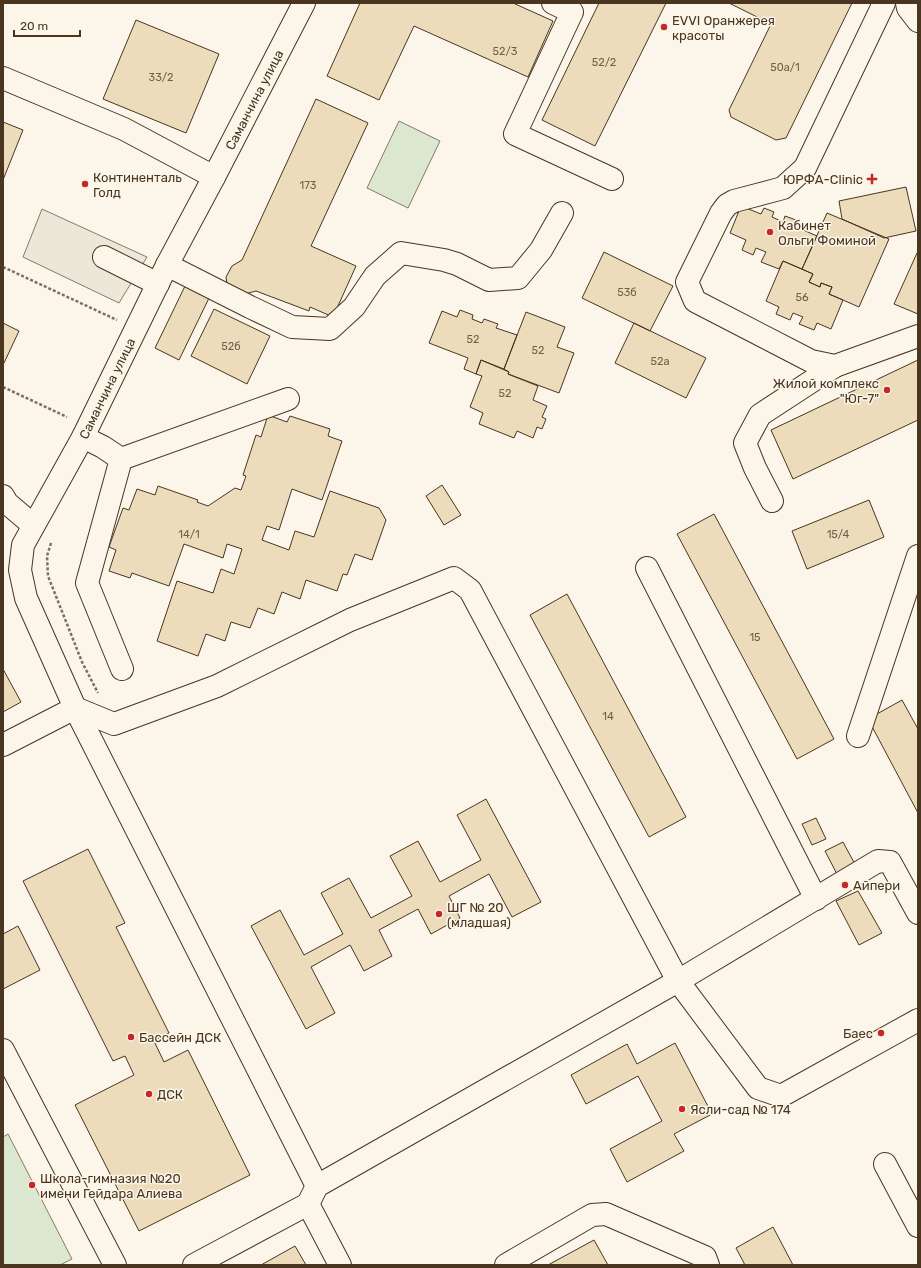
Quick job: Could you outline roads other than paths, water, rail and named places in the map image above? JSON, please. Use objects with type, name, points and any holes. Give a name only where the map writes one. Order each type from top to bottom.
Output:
[{"type":"street","name":"Саманчина улица","points":[[304,3],[163,275],[85,432],[33,525],[23,545],[20,570],[26,598],[75,708],[312,1195],[340,1265]]},
{"type":"street","points":[[553,3],[572,12],[515,134],[612,179]]},
{"type":"street","points":[[835,366],[811,361],[695,300],[687,282],[721,213],[727,206],[734,200],[783,188],[805,168],[884,3]]},
{"type":"street","points":[[907,3],[908,8],[918,22]]},
{"type":"street","points":[[3,78],[124,129],[214,177]]},
{"type":"street","points":[[104,257],[163,275],[250,308],[292,327],[330,329],[354,307],[375,276],[401,253],[444,260],[457,264],[489,280],[518,278],[541,250],[562,213]]},
{"type":"street","points":[[772,501],[755,468],[745,443],[760,416],[835,366],[918,336]]},
{"type":"street","points":[[121,459],[288,399]]},
{"type":"street","points":[[85,432],[103,447],[121,459]]},
{"type":"street","points":[[121,459],[87,583],[122,669]]},
{"type":"street","points":[[3,496],[7,502],[33,525]]},
{"type":"street","points":[[858,736],[918,556]]},
{"type":"street","points":[[647,568],[816,899]]},
{"type":"street","points":[[3,745],[75,708],[114,724],[217,686],[350,620],[454,578],[470,590],[678,981],[758,1088],[781,1096],[918,1020]]},
{"type":"street","points":[[194,1265],[678,981],[878,861],[890,862],[918,913]]},
{"type":"street","points":[[3,1050],[115,1265]]},
{"type":"street","points":[[885,1164],[918,1226]]},
{"type":"street","points":[[506,1265],[592,1214],[606,1214],[705,1257],[708,1265]]},
{"type":"place","name":"EVVI Оранжерея красоты","points":[[664,27]]},
{"type":"place","name":"ЮРФА-Clinic","points":[[872,179]]},
{"type":"place","name":"Континенталь Голд","points":[[85,184]]},
{"type":"place","name":"Кабинет Ольги Фоминой","points":[[770,232]]},
{"type":"place","name":"Жилой комплекс \"Юг-7\"","points":[[887,390]]},
{"type":"place","name":"Айпери","points":[[845,885]]},
{"type":"place","name":"ШГ № 20 (младшая)","points":[[439,914]]},
{"type":"place","name":"Баес","points":[[881,1033]]},
{"type":"place","name":"Бассейн ДСК","points":[[131,1037]]},
{"type":"place","name":"ДСК","points":[[149,1094]]},
{"type":"place","name":"Ясли-сад № 174","points":[[682,1109]]},
{"type":"place","name":"Школа-гимназия №20 имени Гейдара Алиева","points":[[32,1185]]}]
